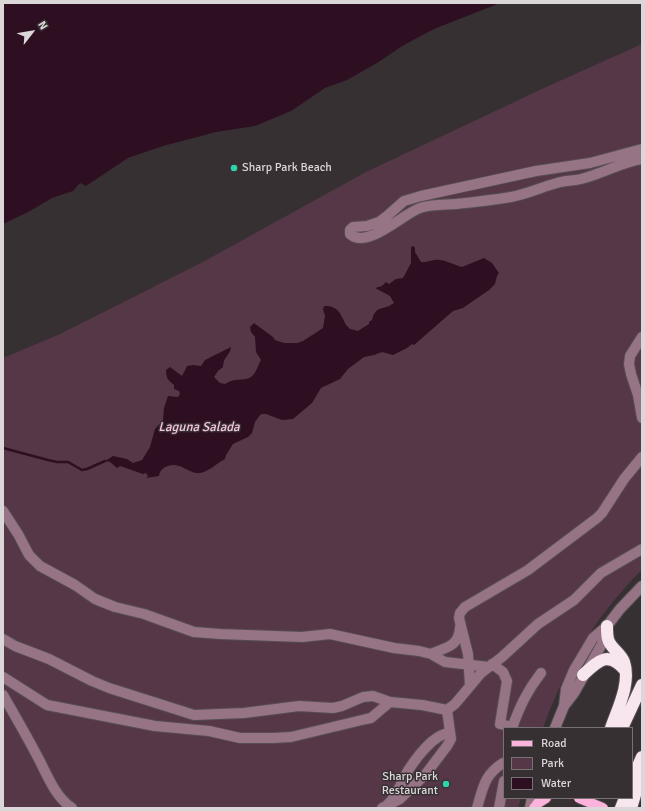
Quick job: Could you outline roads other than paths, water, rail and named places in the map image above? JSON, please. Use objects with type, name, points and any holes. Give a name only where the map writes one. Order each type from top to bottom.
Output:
[{"type":"highway","points":[[607,626],[610,644],[620,654],[624,661],[627,677],[611,727]]},
{"type":"highway","points":[[583,675],[602,659],[615,660],[626,670]]},
{"type":"highway","points":[[622,727],[642,685]]},
{"type":"highway","points":[[633,779],[642,757]]},
{"type":"highway","points":[[630,808],[642,772]]},
{"type":"main road","points":[[534,808],[544,799]]},
{"type":"main road","points":[[581,799],[603,808]]},
{"type":"street","points":[[642,149],[590,163],[536,171],[421,196],[404,201],[379,222],[367,226],[353,227],[350,230],[350,234],[354,238],[369,236],[384,230],[410,212],[423,207],[478,202],[511,197],[531,192],[558,182],[582,179],[631,161],[642,159]]},
{"type":"street","points":[[642,336],[630,356],[629,364],[638,395],[642,418]]},
{"type":"street","points":[[431,654],[458,640],[460,635],[460,613],[465,607],[528,570],[602,513],[624,479],[642,457]]},
{"type":"street","points":[[3,510],[29,555],[40,566],[75,584],[95,599],[115,607],[144,614],[194,632],[302,637],[330,634],[394,648],[419,651],[431,654],[445,662],[491,666],[503,672],[507,682],[500,724],[513,727],[520,707],[529,689],[541,673]]},
{"type":"street","points":[[448,710],[455,704],[481,673],[491,666],[538,624],[574,600],[601,573],[642,549]]},
{"type":"street","points":[[564,706],[566,689],[574,670],[593,638],[607,626],[620,609],[642,586]]},
{"type":"street","points":[[460,625],[466,642],[470,686]]},
{"type":"street","points":[[555,727],[564,706],[574,693],[602,644],[607,626]]},
{"type":"street","points":[[3,639],[15,646],[49,659],[109,688],[194,715],[244,713],[299,706],[333,708],[368,696],[373,696],[390,702],[422,705],[448,710]]},
{"type":"street","points":[[3,677],[47,705],[155,726],[209,731],[240,738],[291,737],[362,720],[370,718],[390,702]]},
{"type":"street","points":[[3,695],[36,752],[53,787],[72,808]]},
{"type":"street","points":[[384,807],[400,799],[425,775],[446,746],[450,739],[448,710]]},
{"type":"street","points":[[384,807],[398,791],[409,768],[428,746],[442,734],[450,733]]},
{"type":"street","points":[[477,808],[484,783],[493,769],[503,763]]},
{"type":"street","points":[[499,808],[503,786]]},
{"type":"water","points":[[3,3],[500,3],[434,29],[404,45],[377,63],[347,80],[325,88],[291,111],[255,126],[216,132],[163,146],[128,158],[86,186],[80,183],[73,191],[52,198],[3,224]]},
{"type":"water","name":"Laguna Salada","points":[[413,246],[421,262],[440,260],[462,267],[484,258],[492,263],[499,273],[495,284],[463,308],[453,311],[414,345],[412,344],[393,355],[382,352],[364,357],[348,369],[340,379],[321,388],[312,403],[293,419],[282,420],[266,414],[260,415],[255,422],[252,433],[248,437],[233,444],[225,459],[206,471],[194,473],[176,465],[169,465],[161,470],[159,476],[146,478],[148,476],[146,473],[143,474],[120,466],[117,468],[110,462],[105,461],[113,456],[127,459],[133,463],[142,460],[150,447],[155,429],[163,420],[164,408],[168,396],[178,397],[180,394],[179,391],[174,389],[174,385],[167,377],[166,370],[170,367],[182,376],[187,366],[201,366],[205,360],[231,347],[223,367],[214,377],[220,383],[225,384],[251,377],[261,360],[256,352],[255,337],[251,332],[250,327],[254,323],[275,340],[284,343],[297,343],[303,341],[323,328],[325,316],[323,309],[324,306],[335,308],[350,329],[358,331],[369,324],[378,310],[394,303],[390,296],[375,288],[382,286],[386,282],[389,284],[396,279],[403,278],[411,263],[411,247]]},
{"type":"waterway","points":[[3,448],[57,462],[68,462],[82,470],[105,461]]},
{"type":"place","name":"Sharp Park Beach","points":[[234,168]]},
{"type":"place","name":"Sharp Park Restaurant","points":[[446,784]]}]
